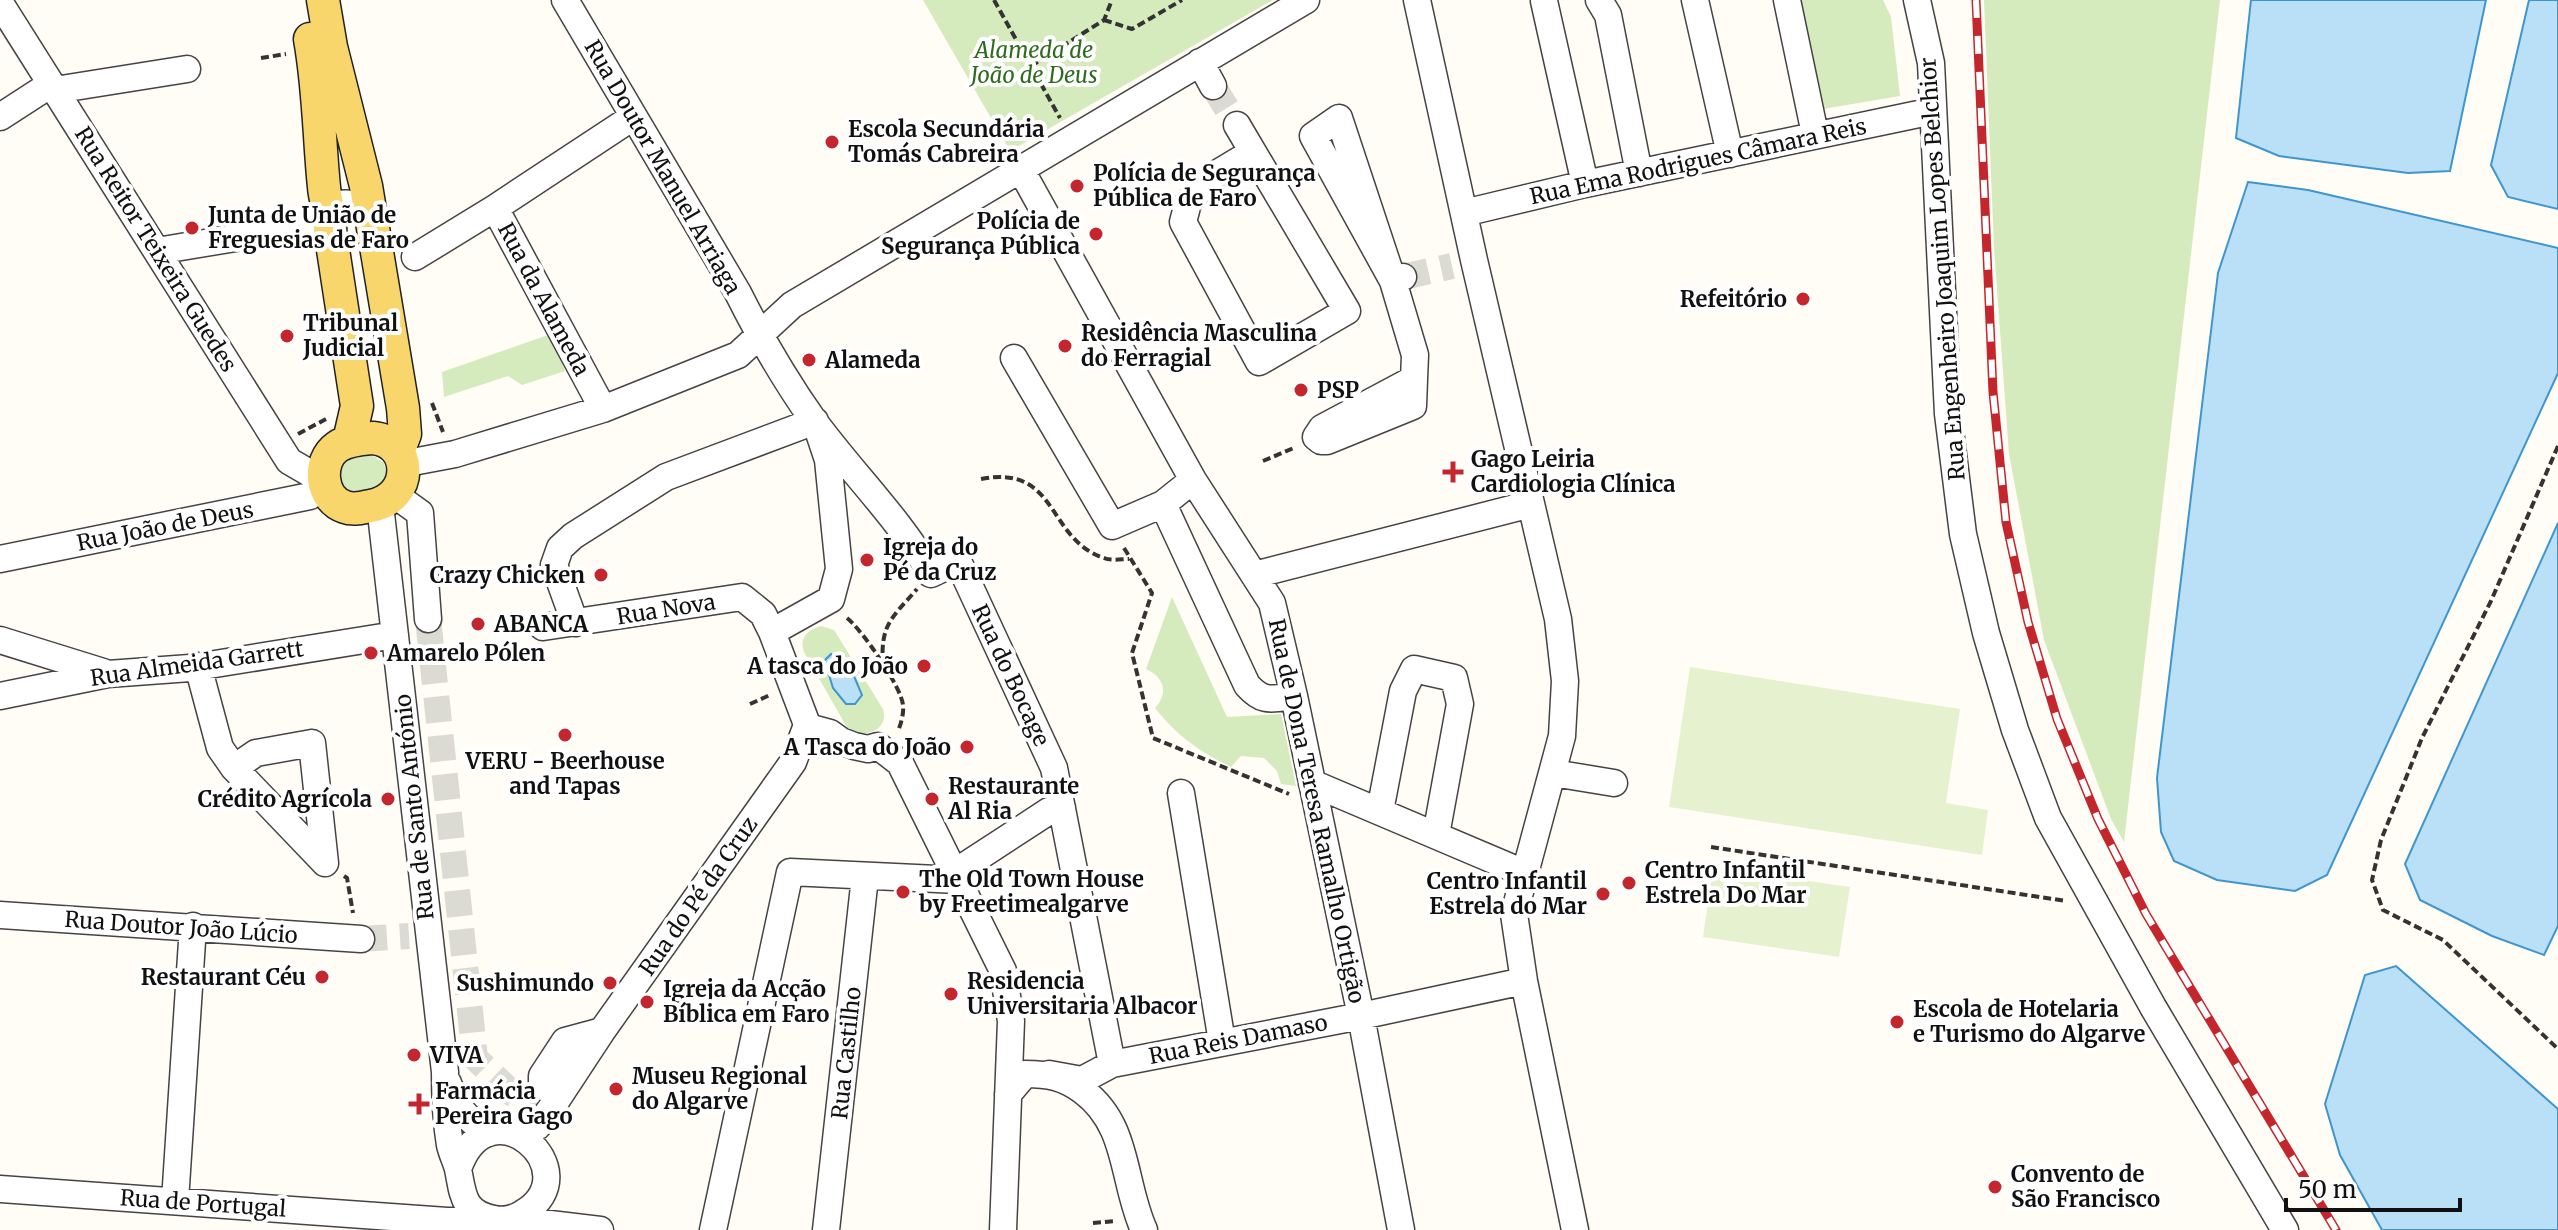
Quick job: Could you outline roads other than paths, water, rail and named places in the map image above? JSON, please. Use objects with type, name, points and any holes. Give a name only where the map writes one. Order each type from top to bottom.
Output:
[{"type":"main road","points":[[303,0],[315,61],[324,191],[357,406],[349,441]]},
{"type":"main road","points":[[323,0],[331,47],[366,186],[405,421],[404,439],[389,485],[341,506],[317,489],[327,459],[336,447],[349,441],[379,438],[390,443],[389,485]]},
{"type":"street","name":"Rua Doutor Manuel Arriaga","points":[[565,0],[738,293],[758,335]]},
{"type":"street","points":[[389,485],[420,481],[455,454],[603,409],[738,355],[792,305],[1306,0]]},
{"type":"street","points":[[1417,0],[1466,222],[1463,263],[1531,504],[1558,619],[1565,681],[1562,736],[1514,914],[1524,981],[1575,1230]]},
{"type":"street","points":[[1599,0],[1608,15],[1639,173]]},
{"type":"street","points":[[1695,0],[1730,154]]},
{"type":"street","points":[[1787,0],[1815,134]]},
{"type":"street","name":"Rua Engenheiro Joaquim Lopes Belchior","points":[[1917,0],[1931,63],[1948,414],[1963,534],[1986,633],[2015,730],[2048,818],[2285,1230]]},
{"type":"street","points":[[1544,1],[1585,184]]},
{"type":"street","name":"Rua Reitor Teixeira Guedes","points":[[0,3],[289,461],[317,489]]},
{"type":"street","points":[[1200,62],[1213,86]]},
{"type":"street","points":[[0,117],[53,87],[187,69]]},
{"type":"street","name":"Rua Ema Rodrigues Câmara Reis","points":[[1466,222],[1585,184],[1933,111]]},
{"type":"street","name":"Rua da Alameda","points":[[603,409],[495,208],[633,117]]},
{"type":"street","points":[[1316,437],[1327,441],[1413,406],[1415,355],[1398,279],[1313,136],[1339,118],[1389,266],[1398,279]]},
{"type":"street","points":[[1237,125],[1253,152],[1347,311],[1259,362],[1183,222],[1188,203],[1213,176],[1253,152]]},
{"type":"street","name":"Rua de Dona Teresa Ramalho Ortigão","points":[[1020,168],[1193,480],[1272,603],[1361,1016],[1401,1230]]},
{"type":"street","points":[[157,251],[331,222],[338,204],[351,202],[360,206],[372,223]]},
{"type":"street","points":[[415,257],[495,208]]},
{"type":"street","points":[[758,335],[815,421],[828,460],[839,569],[831,599],[772,632],[808,727],[830,733],[854,746],[868,749],[878,746],[900,763],[1003,971],[1011,1021],[1003,1230]]},
{"type":"street","points":[[1014,358],[1112,526],[1163,504],[1193,480]]},
{"type":"street","points":[[575,623],[554,565],[560,548],[573,536],[666,477],[815,421]]},
{"type":"street","name":"Rua do Bocage","points":[[815,421],[912,541],[931,574],[958,561],[1054,768],[1112,1064]]},
{"type":"street","points":[[389,485],[420,513],[428,619]]},
{"type":"street","name":"Rua de Santo António","points":[[389,485],[383,542],[395,635],[419,935],[445,1072]]},
{"type":"street","name":"Rua João de Deus","points":[[0,559],[317,489]]},
{"type":"street","points":[[1163,504],[1247,685],[1257,696],[1270,700],[1294,696]]},
{"type":"street","points":[[1254,575],[1531,504]]},
{"type":"street","name":"Rua Nova","points":[[543,627],[742,597],[763,614],[772,632]]},
{"type":"street","name":"Rua Almeida Garrett","points":[[0,696],[108,674],[198,666],[395,635]]},
{"type":"street","points":[[0,640],[108,674]]},
{"type":"street","points":[[198,666],[220,748],[234,768],[325,863],[312,743],[256,753],[234,768]]},
{"type":"street","points":[[1380,811],[1403,691],[1414,669],[1454,678],[1460,704],[1436,835]]},
{"type":"street","name":"Rua do Pé da Cruz","points":[[517,1133],[538,1126],[793,762],[808,727]]},
{"type":"street","points":[[1553,773],[1614,783]]},
{"type":"street","points":[[1181,793],[1222,1042]]},
{"type":"street","points":[[1314,794],[1380,811],[1524,873]]},
{"type":"street","points":[[713,1230],[790,872],[865,877],[956,876],[1049,811],[1062,808]]},
{"type":"street","name":"Rua Castilho","points":[[826,1230],[865,877]]},
{"type":"street","name":"Rua Doutor João Lúcio","points":[[0,915],[359,939]]},
{"type":"street","points":[[175,1201],[193,926]]},
{"type":"street","name":"Rua Reis Damaso","points":[[1049,1074],[1082,1080],[1112,1064],[1524,981]]},
{"type":"street","points":[[542,1087],[542,1076],[565,1041],[602,1031]]},
{"type":"street","points":[[445,1072],[459,1106],[474,1125],[489,1133]]},
{"type":"street","points":[[445,1072],[446,1119],[458,1169]]},
{"type":"street","points":[[1008,1094],[1025,1074],[1049,1074],[1101,1104],[1114,1127],[1144,1230]]},
{"type":"street","points":[[489,1133],[517,1133],[530,1141],[540,1154],[546,1171],[545,1186],[532,1208],[502,1219],[484,1216],[471,1208],[458,1184],[458,1169],[463,1154],[474,1141],[489,1133]]},
{"type":"street","name":"Rua de Portugal","points":[[0,1189],[175,1201],[239,1218],[449,1226],[502,1219],[600,1230]]},
{"type":"water","points":[[2251,0],[2486,0],[2450,171],[2408,173],[2279,156],[2236,138]]},
{"type":"water","points":[[2529,0],[2558,0],[2558,209],[2508,197],[2491,165]]},
{"type":"water","points":[[2248,182],[2308,190],[2558,248],[2558,373],[2327,875],[2295,891],[2217,880],[2174,861],[2161,832],[2157,778],[2218,273]]},
{"type":"water","points":[[2558,523],[2558,926],[2544,955],[2492,936],[2420,900],[2405,864]]},
{"type":"water","points":[[831,654],[842,658],[851,669],[862,695],[855,704],[846,704],[824,670],[824,661]]},
{"type":"water","points":[[2396,966],[2558,1109],[2558,1230],[2382,1230],[2340,1155],[2325,1104],[2365,975]]},
{"type":"tunnel","points":[[1213,86],[1237,125]]},
{"type":"tunnel","points":[[1403,277],[1452,266]]},
{"type":"tunnel","points":[[428,619],[475,1058],[513,1094],[528,1100],[542,1098],[542,1087]]},
{"type":"tunnel","points":[[361,939],[409,936]]},
{"type":"railway","points":[[1976,0],[1993,392],[2006,522],[2028,622],[2057,719],[2098,819],[2146,914],[2336,1230]]},
{"type":"place","name":"Escola Secundária Tomás Cabreira","points":[[832,142]]},
{"type":"place","name":"Polícia de Segurança Pública de Faro","points":[[1077,186]]},
{"type":"place","name":"Junta de União de Freguesias de Faro","points":[[192,228]]},
{"type":"place","name":"Polícia de Segurança Pública","points":[[1096,234]]},
{"type":"place","name":"Refeitório","points":[[1803,299]]},
{"type":"place","name":"Tribunal Judicial","points":[[287,336]]},
{"type":"place","name":"Residência Masculina do Ferragial","points":[[1065,346]]},
{"type":"place","name":"Alameda","points":[[809,360]]},
{"type":"place","name":"PSP","points":[[1301,390]]},
{"type":"place","name":"Gago Leiria Cardiologia Clínica","points":[[1453,472]]},
{"type":"place","name":"Igreja do Pé da Cruz","points":[[867,560]]},
{"type":"place","name":"Crazy Chicken","points":[[601,575]]},
{"type":"place","name":"ABANCA","points":[[478,624]]},
{"type":"place","name":"Amarelo Pólen","points":[[371,653]]},
{"type":"place","name":"A tasca do João","points":[[924,666]]},
{"type":"place","name":"VERU - Beerhouse and Tapas","points":[[565,735]]},
{"type":"place","name":"A Tasca do João","points":[[967,747]]},
{"type":"place","name":"Crédito Agrícola","points":[[388,799]]},
{"type":"place","name":"Restaurante Al Ria","points":[[932,799]]},
{"type":"place","name":"Centro Infantil Estrela Do Mar","points":[[1629,883]]},
{"type":"place","name":"The Old Town House by Freetimealgarve","points":[[903,892]]},
{"type":"place","name":"Centro Infantil Estrela do Mar","points":[[1603,894]]},
{"type":"place","name":"Restaurant Céu","points":[[322,977]]},
{"type":"place","name":"Sushimundo","points":[[610,983]]},
{"type":"place","name":"Residencia Universitaria Albacor","points":[[951,994]]},
{"type":"place","name":"Igreja da Acção Bíblica em Faro","points":[[647,1002]]},
{"type":"place","name":"Escola de Hotelaria e Turismo do Algarve","points":[[1897,1022]]},
{"type":"place","name":"VIVA","points":[[414,1055]]},
{"type":"place","name":"Museu Regional do Algarve","points":[[616,1089]]},
{"type":"place","name":"Farmácia Pereira Gago","points":[[419,1104]]},
{"type":"place","name":"Convento de São Francisco","points":[[1995,1187]]},
{"type":"park label","name":"Alameda de João de Deus","points":[[1034,62]]}]
